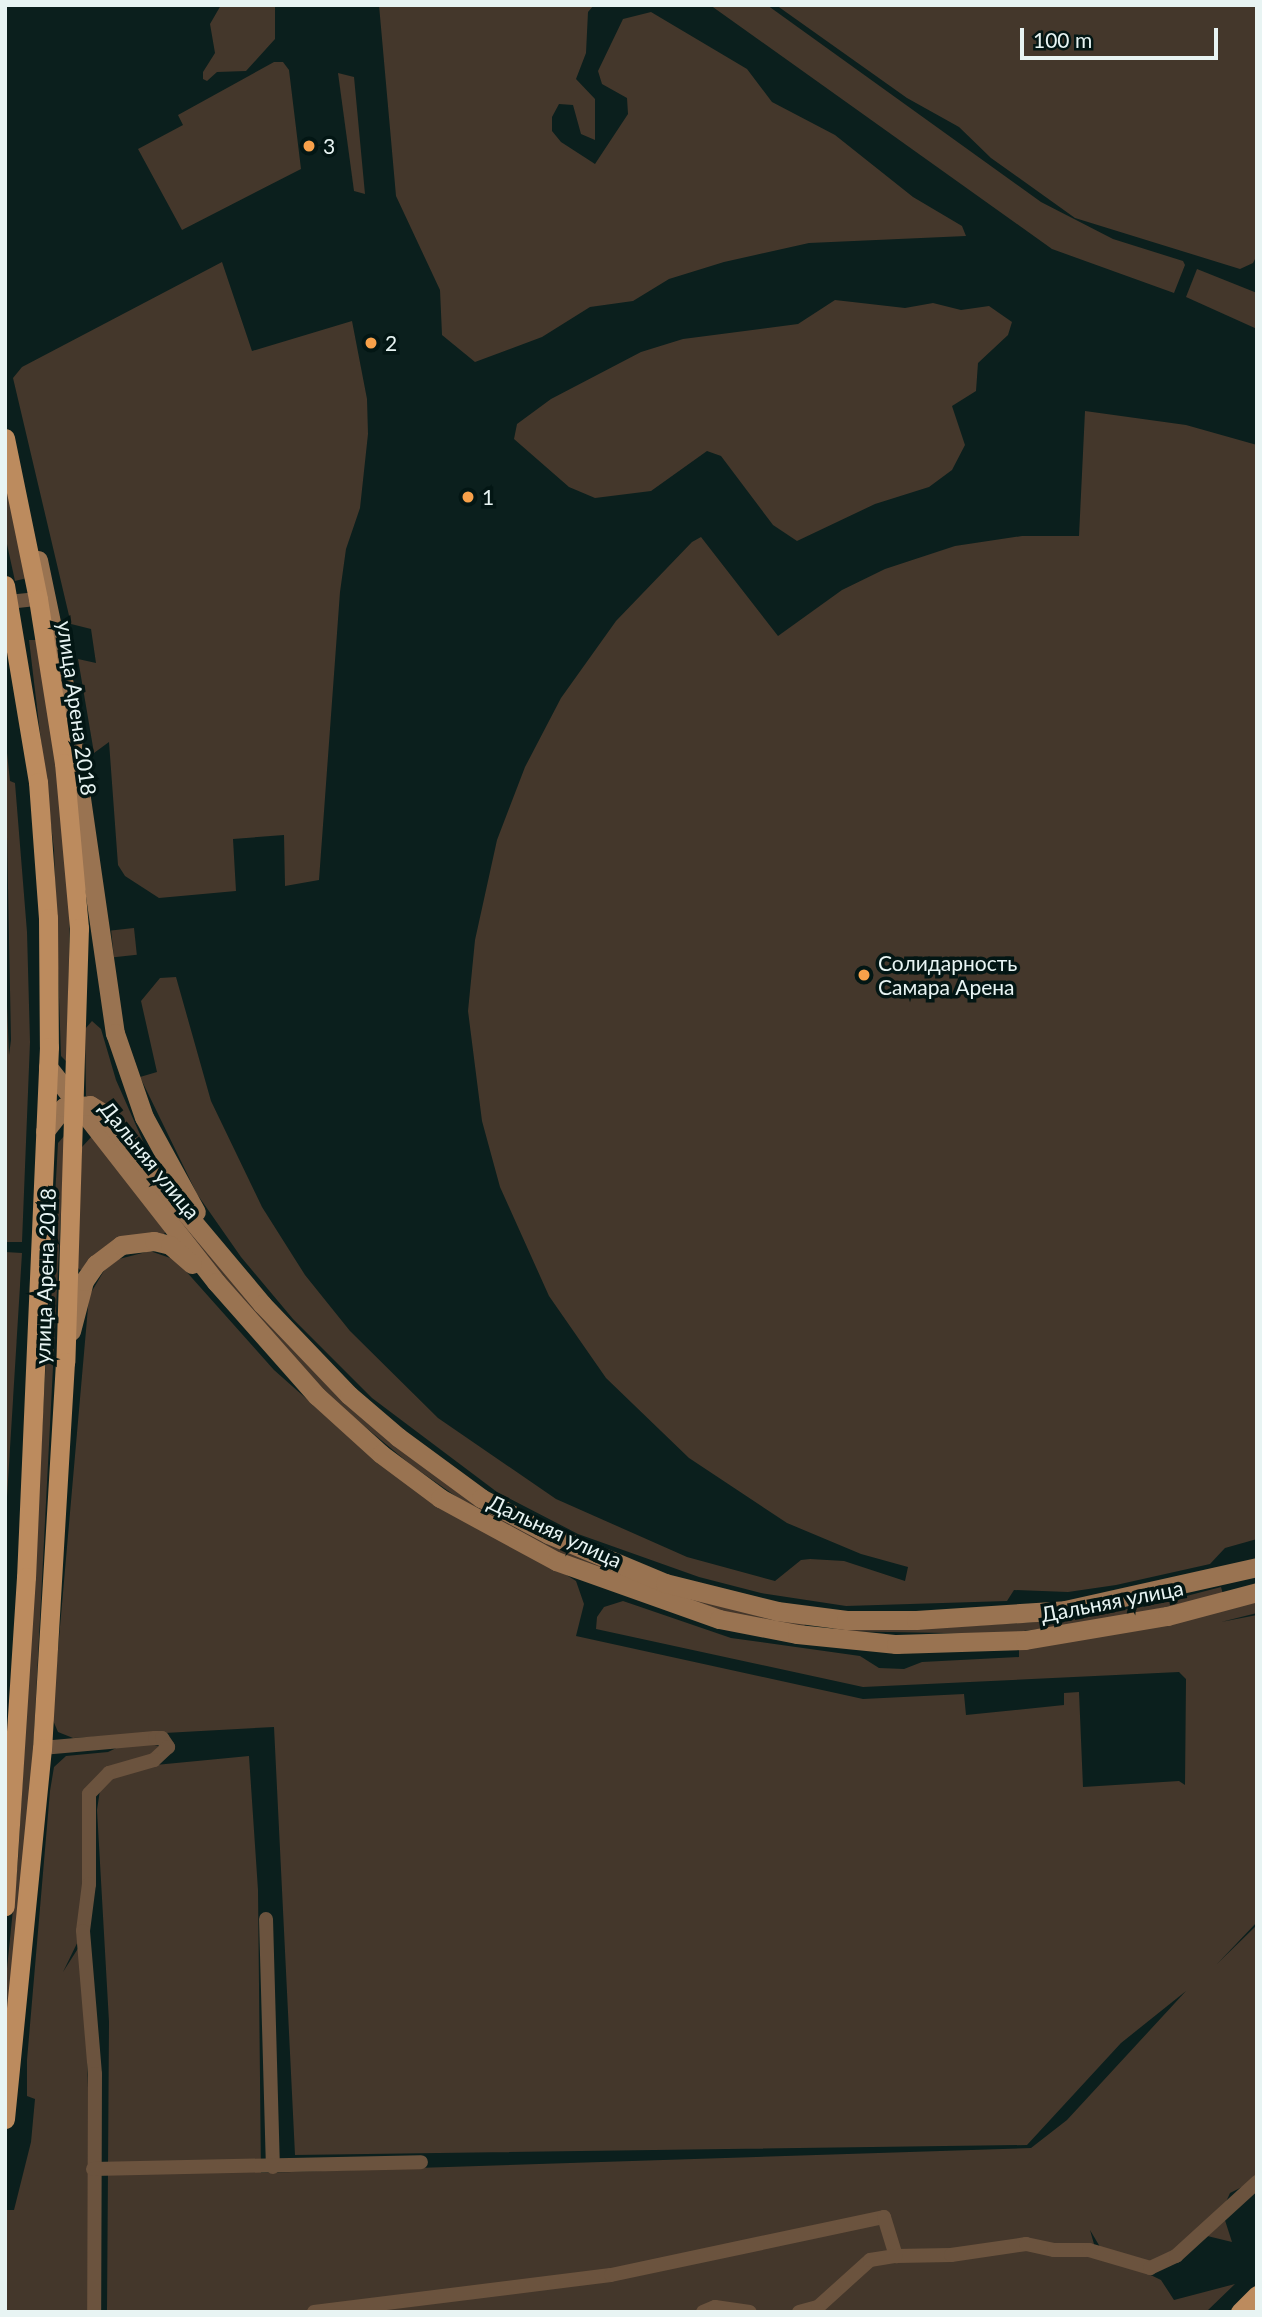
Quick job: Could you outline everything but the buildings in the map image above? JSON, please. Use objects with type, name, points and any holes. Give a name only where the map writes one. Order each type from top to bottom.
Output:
[{"type":"main road","name":"улица Арена 2018","points":[[5,2119],[42,1748],[65,1362],[79,928],[64,763],[38,599],[6,440]]},
{"type":"main road","points":[[6,440],[47,594],[75,756],[105,985],[127,1077],[163,1157],[262,1304]]},
{"type":"main road","name":"улица Арена 2018","points":[[5,1906],[26,1577],[48,1067],[48,918],[40,807],[7,593]]},
{"type":"main road","points":[[45,1131],[64,1107],[75,1104],[48,1067]]},
{"type":"main road","name":"Дальняя улица","points":[[75,1104],[90,1105],[115,1127],[262,1304],[349,1395],[481,1499],[548,1534],[665,1583],[777,1611],[818,1616],[916,1620],[1065,1610],[1255,1573]]},
{"type":"main road","name":"Дальняя улица","points":[[75,1104],[298,1376],[381,1454],[496,1532],[589,1575],[663,1602],[761,1629],[896,1644],[1025,1640],[1167,1616],[1257,1592]]},
{"type":"main road","points":[[65,1362],[81,1289],[96,1264],[121,1245],[153,1241],[186,1255],[261,1346],[298,1376]]},
{"type":"main road","points":[[817,1636],[818,1616]]},
{"type":"main road","points":[[1240,2312],[1257,2295]]},
{"type":"street","points":[[7,593],[38,599]]},
{"type":"street","points":[[42,1748],[155,1738],[162,1738],[167,1747],[154,1759],[110,1773],[89,1794],[89,1884],[83,1931],[95,2074],[94,2312]]},
{"type":"street","points":[[266,1919],[274,2168]]},
{"type":"street","points":[[93,2169],[274,2168],[421,2162]]},
{"type":"street","points":[[799,2312],[818,2307],[870,2260],[896,2256],[951,2255],[1026,2244],[1054,2250],[1089,2250],[1150,2268],[1176,2256],[1257,2182]]},
{"type":"street","points":[[314,2312],[611,2275],[884,2217],[896,2256]]},
{"type":"street","points":[[703,2312],[715,2307],[750,2312]]},
{"type":"shaded area","points":[[221,5],[275,5],[275,39],[246,71],[217,72],[207,81],[203,79],[203,72],[215,53],[210,24]]},
{"type":"shaded area","points":[[379,5],[594,5],[588,12],[586,53],[576,79],[595,99],[595,140],[581,134],[573,105],[559,104],[552,117],[552,131],[561,142],[595,164],[628,114],[627,98],[602,84],[598,71],[623,19],[651,12],[747,69],[772,102],[835,135],[913,197],[962,226],[966,236],[809,243],[724,262],[669,279],[633,301],[590,307],[542,337],[475,362],[442,335],[440,290],[396,196]]},
{"type":"shaded area","points":[[710,5],[767,5],[1041,202],[1113,239],[1183,261],[1185,265],[1174,293],[1052,249]]},
{"type":"shaded area","points":[[776,5],[1257,5],[1257,255],[1253,263],[1240,269],[1075,218],[991,158],[959,127],[907,98]]},
{"type":"shaded area","points":[[274,62],[283,62],[289,70],[301,169],[182,230],[138,149],[183,125],[178,115]]},
{"type":"shaded area","points":[[338,73],[354,77],[365,194],[354,191]]},
{"type":"shaded area","points":[[222,262],[252,351],[352,321],[367,399],[368,434],[360,508],[346,549],[340,592],[319,880],[285,886],[284,835],[233,839],[236,891],[159,898],[125,876],[118,865],[109,742],[94,753],[78,659],[96,663],[91,629],[71,624],[13,378],[22,367]]},
{"type":"shaded area","points":[[1197,269],[1257,293],[1257,329],[1186,297]]},
{"type":"shaded area","points":[[835,300],[905,308],[933,303],[961,310],[989,306],[1012,322],[1008,335],[978,363],[976,391],[952,406],[965,445],[952,470],[929,487],[875,504],[797,541],[773,525],[721,456],[707,451],[651,491],[595,498],[569,487],[514,439],[517,424],[551,399],[641,352],[683,339],[798,324]]},
{"type":"shaded area","name":"Солидарность Самара Арена","points":[[1085,411],[1186,425],[1257,445],[1257,1539],[1225,1548],[1210,1564],[1116,1585],[1068,1592],[1014,1590],[1007,1601],[846,1606],[761,1593],[699,1577],[578,1534],[497,1492],[372,1398],[293,1319],[241,1257],[197,1194],[140,1077],[157,1072],[141,1001],[160,978],[176,977],[211,1101],[262,1207],[305,1275],[350,1331],[438,1418],[556,1499],[687,1557],[775,1581],[801,1560],[810,1559],[844,1561],[905,1581],[908,1567],[861,1554],[787,1523],[689,1458],[606,1378],[549,1296],[500,1187],[482,1121],[468,1011],[475,940],[497,840],[525,767],[561,698],[616,621],[692,542],[701,537],[778,636],[842,590],[885,569],[955,546],[1022,536],[1079,536]]},
{"type":"shaded area","points":[[5,470],[27,578],[15,581],[5,535]]},
{"type":"shaded area","points":[[29,640],[36,640],[58,776],[70,905],[67,1062],[61,1056],[54,850]]},
{"type":"shaded area","points":[[5,734],[10,781],[15,783],[27,932],[30,1042],[22,1242],[5,1242],[5,956],[9,1055],[11,1040]]},
{"type":"shaded area","points":[[134,928],[137,955],[114,957],[111,930]]},
{"type":"shaded area","points":[[92,1021],[101,1029],[116,1080],[150,1157],[86,1096],[85,1029]]},
{"type":"shaded area","points":[[103,1126],[264,1319],[362,1418],[554,1543],[806,1619],[804,1628],[722,1614],[568,1558],[477,1511],[411,1465],[328,1396],[254,1317]]},
{"type":"shaded area","points":[[65,1135],[27,1870],[5,2066],[5,1988],[18,1860],[58,1143]]},
{"type":"shaded area","points":[[93,1135],[168,1227],[163,1236],[80,1270],[76,1266],[82,1147]]},
{"type":"shaded area","points":[[150,1251],[176,1260],[274,1370],[354,1441],[576,1581],[584,1604],[576,1636],[863,1699],[964,1694],[966,1715],[1064,1705],[1064,1693],[1079,1692],[1083,1787],[1179,1781],[1185,1785],[1186,1679],[1179,1672],[863,1687],[596,1629],[597,1617],[604,1607],[623,1601],[731,1638],[860,1656],[879,1668],[904,1669],[922,1662],[1019,1657],[1019,1647],[1257,1598],[1257,1613],[1221,1622],[1257,1615],[1257,1922],[1217,1964],[1257,1925],[1257,2193],[1244,2186],[1230,2193],[1222,2211],[1232,2242],[1195,2233],[1169,2260],[1137,2262],[1103,2252],[1090,2230],[1094,2244],[1059,2246],[1132,2266],[1161,2280],[1174,2300],[1235,2284],[1206,2312],[107,2312],[109,2022],[97,1810],[101,1783],[89,1794],[82,1842],[83,1931],[63,1972],[84,1939],[94,2312],[5,2312],[5,2210],[14,2210],[31,2142],[35,2099],[27,2096],[27,2060],[50,1791],[54,1767],[66,1756],[108,1752],[133,1740],[159,1746],[154,1760],[145,1766],[249,1756],[258,1890],[261,2173],[1031,2148],[1067,2120],[1186,1991],[1121,2043],[1027,2145],[295,2155],[274,1727],[73,1738],[58,1732],[52,1718],[89,1296],[105,1269],[119,1259]]},
{"type":"shaded area","points":[[5,1252],[22,1253],[5,1530]]},
{"type":"shaded area","points":[[1221,1587],[1223,1594],[1114,1619],[1001,1634],[833,1631],[834,1624],[934,1628],[1037,1622],[1148,1606]]},
{"type":"place","name":"3","points":[[309,146]]},
{"type":"place","name":"2","points":[[371,343]]},
{"type":"place","name":"1","points":[[468,497]]},
{"type":"place","name":"Солидарность Самара Арена","points":[[864,975]]}]
